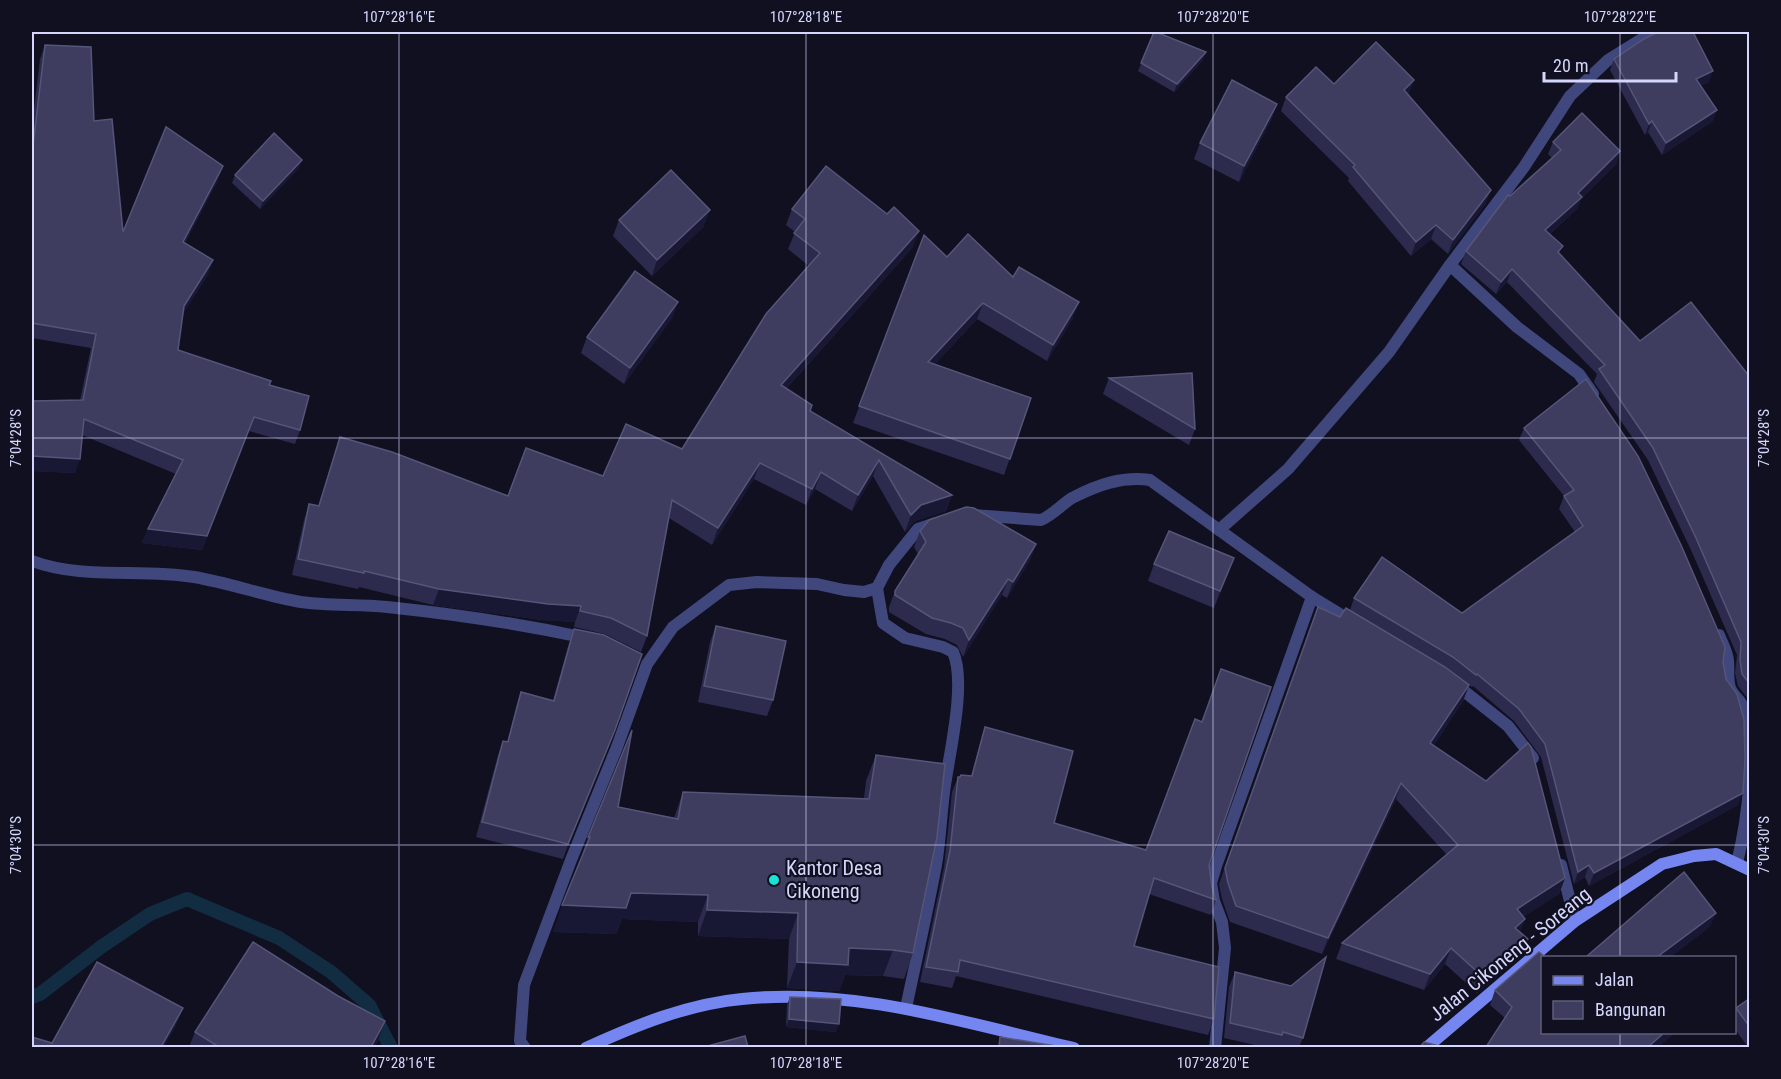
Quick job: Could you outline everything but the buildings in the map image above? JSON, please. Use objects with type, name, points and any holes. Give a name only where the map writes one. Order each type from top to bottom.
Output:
[{"type":"street","points":[[1219,530],[1288,469],[1389,352],[1450,265],[1524,167],[1570,96],[1608,60],[1653,32]]},
{"type":"street","points":[[1450,265],[1517,327],[1579,374],[1598,401]]},
{"type":"street","points":[[906,1008],[936,864],[959,675],[958,663],[953,652],[943,647],[905,638],[883,623],[877,588],[889,565],[918,529],[954,517],[1041,520],[1071,499],[1099,486],[1120,479],[1150,480],[1312,597],[1362,628]]},
{"type":"street","points":[[32,561],[46,566],[96,572],[139,572],[194,577],[301,602],[386,607],[536,627],[603,642]]},
{"type":"street","points":[[525,1047],[520,1041],[524,985],[643,662],[673,627],[729,585],[757,582],[807,584],[864,591],[877,588]]},
{"type":"street","points":[[1215,1047],[1225,948],[1222,922],[1214,901],[1211,884],[1312,597]]},
{"type":"street","points":[[1715,627],[1729,658],[1727,673],[1730,690],[1740,702],[1748,731],[1749,771],[1745,830],[1737,863]]},
{"type":"street","points":[[1444,676],[1508,726],[1533,759],[1536,770]]},
{"type":"street","points":[[1557,851],[1575,921]]},
{"type":"street","name":"Jalan Cikoneng - Soreang","points":[[1426,1047],[1575,921],[1662,864],[1694,856],[1716,854],[1749,870]]},
{"type":"street","points":[[586,1047],[674,1012],[742,999],[822,996],[906,1008],[1074,1047]]},
{"type":"waterway","points":[[32,997],[40,994],[101,947],[150,914],[187,899],[279,938],[331,972],[369,1005],[391,1048]]},
{"type":"place","name":"Kantor Desa Cikoneng","points":[[774,880]]}]
